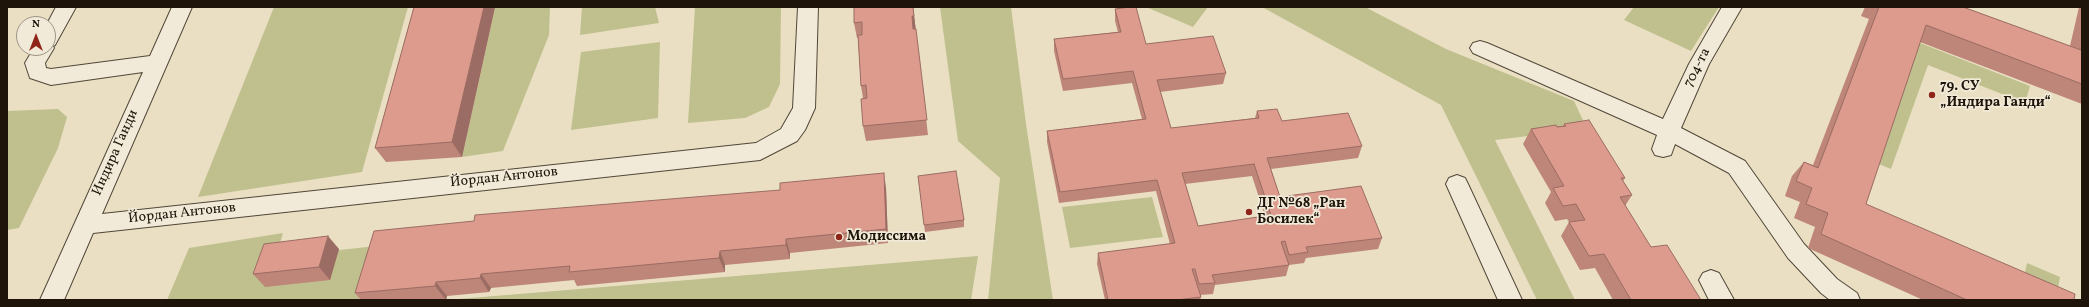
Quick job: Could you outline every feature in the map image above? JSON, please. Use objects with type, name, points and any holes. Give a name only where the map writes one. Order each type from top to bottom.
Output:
[{"type":"street","points":[[56,25],[66,7]]},
{"type":"street","name":"Индира Ганди","points":[[52,300],[182,7]]},
{"type":"street","name":"Йордан Антонов","points":[[84,225],[760,151],[789,135],[797,124],[804,108],[808,7]]},
{"type":"street","name":"704-та","points":[[1666,140],[1699,64],[1732,7]]},
{"type":"street","points":[[1480,48],[1666,140],[1737,167],[1796,251],[1830,286],[1848,300]]},
{"type":"street","points":[[39,56],[35,63],[37,73],[51,77],[156,63]]},
{"type":"street","points":[[1457,184],[1510,300]]},
{"type":"green space","points":[[274,7],[408,7],[362,172],[198,197]]},
{"type":"green space","points":[[495,7],[550,7],[549,35],[503,151],[462,157]]},
{"type":"green space","points":[[582,7],[655,7],[659,23],[580,35]]},
{"type":"green space","points":[[695,7],[781,7],[780,84],[769,107],[745,118],[688,123]]},
{"type":"green space","points":[[940,7],[1011,7],[1026,124],[1053,300],[988,300],[1000,178],[958,141]]},
{"type":"green space","points":[[1146,7],[1208,7],[1193,27]]},
{"type":"green space","points":[[1262,7],[1365,7],[1446,49],[1574,101],[1587,129],[1495,140],[1575,300],[1537,300],[1441,105]]},
{"type":"green space","points":[[1634,7],[1719,7],[1691,51],[1624,20]]},
{"type":"green space","points":[[1915,41],[2030,86],[2025,103],[1928,65],[1891,169],[1871,161]]},
{"type":"green space","points":[[660,42],[658,118],[571,130],[581,52]]},
{"type":"green space","points":[[58,109],[67,117],[58,148],[19,228],[7,230],[7,111]]},
{"type":"green space","points":[[1152,197],[1163,237],[1070,248],[1062,207]]},
{"type":"green space","points":[[283,233],[276,257],[385,245],[369,300],[167,300],[189,248]]},
{"type":"green space","points":[[978,256],[971,300],[446,300]]},
{"type":"green space","points":[[2027,263],[2060,277],[2056,300],[2023,281]]},
{"type":"building","points":[[414,7],[484,7],[452,142],[375,148]]},
{"type":"building","points":[[854,7],[913,7],[913,29],[916,29],[927,120],[863,126],[861,99],[867,98],[866,85],[861,86],[858,35],[862,35],[862,22],[854,23]]},
{"type":"building","points":[[1136,7],[1146,44],[1213,36],[1226,73],[1157,80],[1171,128],[1259,118],[1257,111],[1277,109],[1282,121],[1348,113],[1362,146],[1267,158],[1280,197],[1361,186],[1382,238],[1306,247],[1308,252],[1289,255],[1285,241],[1281,242],[1289,265],[1212,275],[1215,283],[1199,284],[1195,269],[1192,269],[1201,297],[1177,300],[1108,300],[1098,253],[1175,243],[1157,180],[1060,192],[1047,131],[1146,119],[1133,71],[1063,79],[1054,39],[1121,32],[1115,9]],"holes":[[[1254,164],[1271,215],[1198,226],[1182,173]]]},
{"type":"building","points":[[1879,7],[1963,7],[2081,50],[2082,44],[2082,84],[1926,25],[1866,204],[2075,294],[2074,300],[1967,300],[1821,234],[1828,213],[1806,204],[1812,188],[1796,181],[1804,162],[1818,168]]},
{"type":"building","points":[[1589,120],[1625,178],[1621,178],[1632,195],[1620,197],[1651,247],[1667,245],[1701,300],[1631,300],[1604,254],[1589,256],[1569,222],[1585,220],[1576,204],[1563,206],[1553,188],[1564,186],[1531,129],[1556,125],[1557,127],[1566,126],[1564,124]]},
{"type":"building","points":[[956,171],[964,220],[924,225],[918,176]]},
{"type":"building","points":[[884,173],[886,229],[786,239],[786,245],[720,251],[719,258],[569,272],[570,266],[481,274],[480,278],[436,282],[435,286],[355,293],[374,231],[474,221],[475,215],[780,190],[780,183]]},
{"type":"building","points":[[328,236],[319,267],[253,274],[264,244]]},
{"type":"place","name":"79. СУ „Индира Ганди“","points":[[1932,95]]},
{"type":"place","name":"ДГ №68 „Ран Босилек“","points":[[1249,212]]},
{"type":"place","name":"Модиссима","points":[[839,237]]}]
